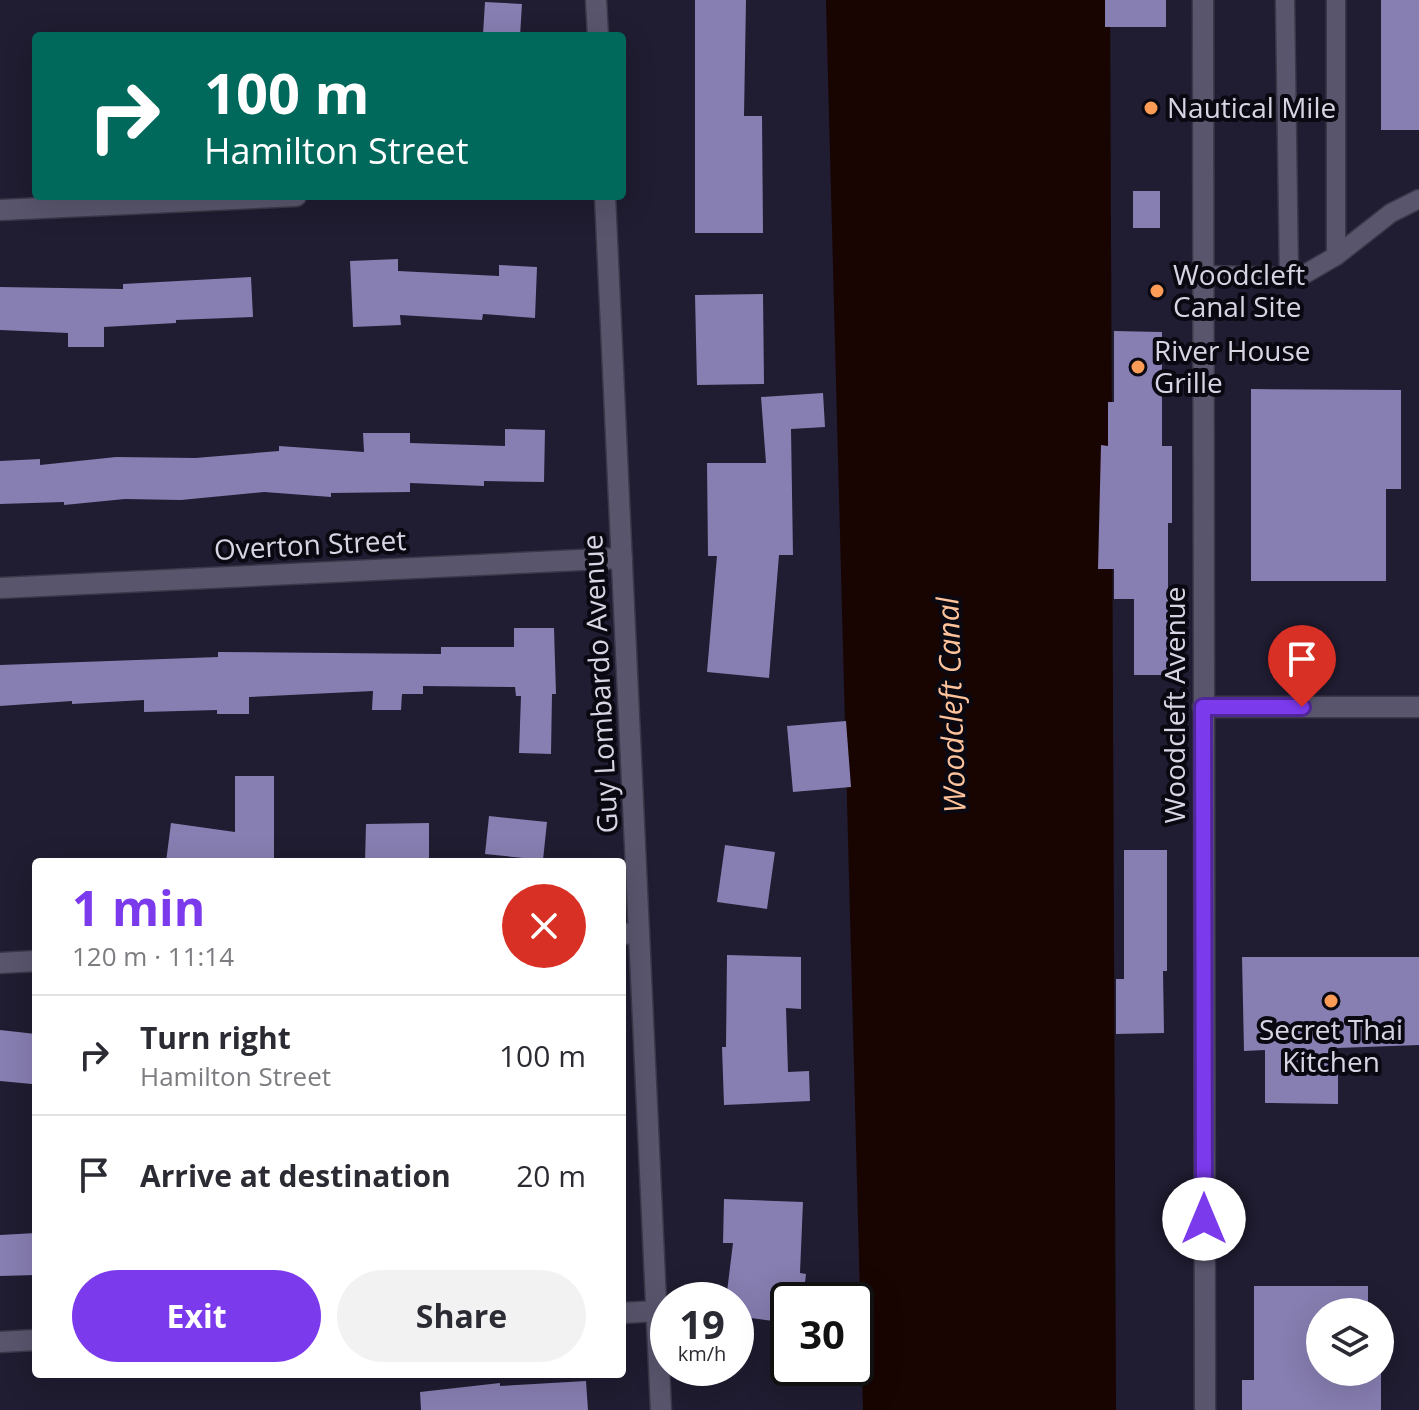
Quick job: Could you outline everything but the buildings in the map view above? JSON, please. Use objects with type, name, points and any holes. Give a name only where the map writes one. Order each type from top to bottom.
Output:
[{"type":"street","points":[[596,0],[598,32]]},
{"type":"street","name":"Woodcleft Avenue","points":[[1203,0],[1205,1410]]},
{"type":"street","points":[[0,210],[211,200]]},
{"type":"street","name":"Guy Lombardo Avenue","points":[[605,200],[622,558],[631,933],[655,1282]]},
{"type":"street","name":"Overton Street","points":[[0,588],[622,558]]},
{"type":"street","points":[[1203,707],[1419,707]]},
{"type":"street","points":[[0,963],[32,961]]},
{"type":"street","points":[[626,1313],[650,1311]]},
{"type":"street","points":[[0,1342],[32,1340]]},
{"type":"street","name":"Guy Lombardo Avenue","points":[[660,1386],[661,1410]]},
{"type":"lane","points":[[1285,0],[1289,277]]},
{"type":"lane","points":[[1336,0],[1336,256]]},
{"type":"lane","points":[[1203,275],[1289,277],[1305,274],[1336,256],[1391,213],[1419,199]]},
{"type":"water","name":"Woodcleft Canal","points":[[826,0],[1110,0],[1116,1410],[863,1410],[862,1386],[874,1386],[874,1282],[860,1282]]},
{"type":"place","name":"Nautical Mile","points":[[1151,108]]},
{"type":"place","name":"Woodcleft Canal Site","points":[[1157,291]]},
{"type":"place","name":"River House Grille","points":[[1138,367]]},
{"type":"place","name":"Secret Thai Kitchen","points":[[1331,1001]]},
{"type":"route","points":[[1204,1219],[1203,707],[1302,707]]}]
